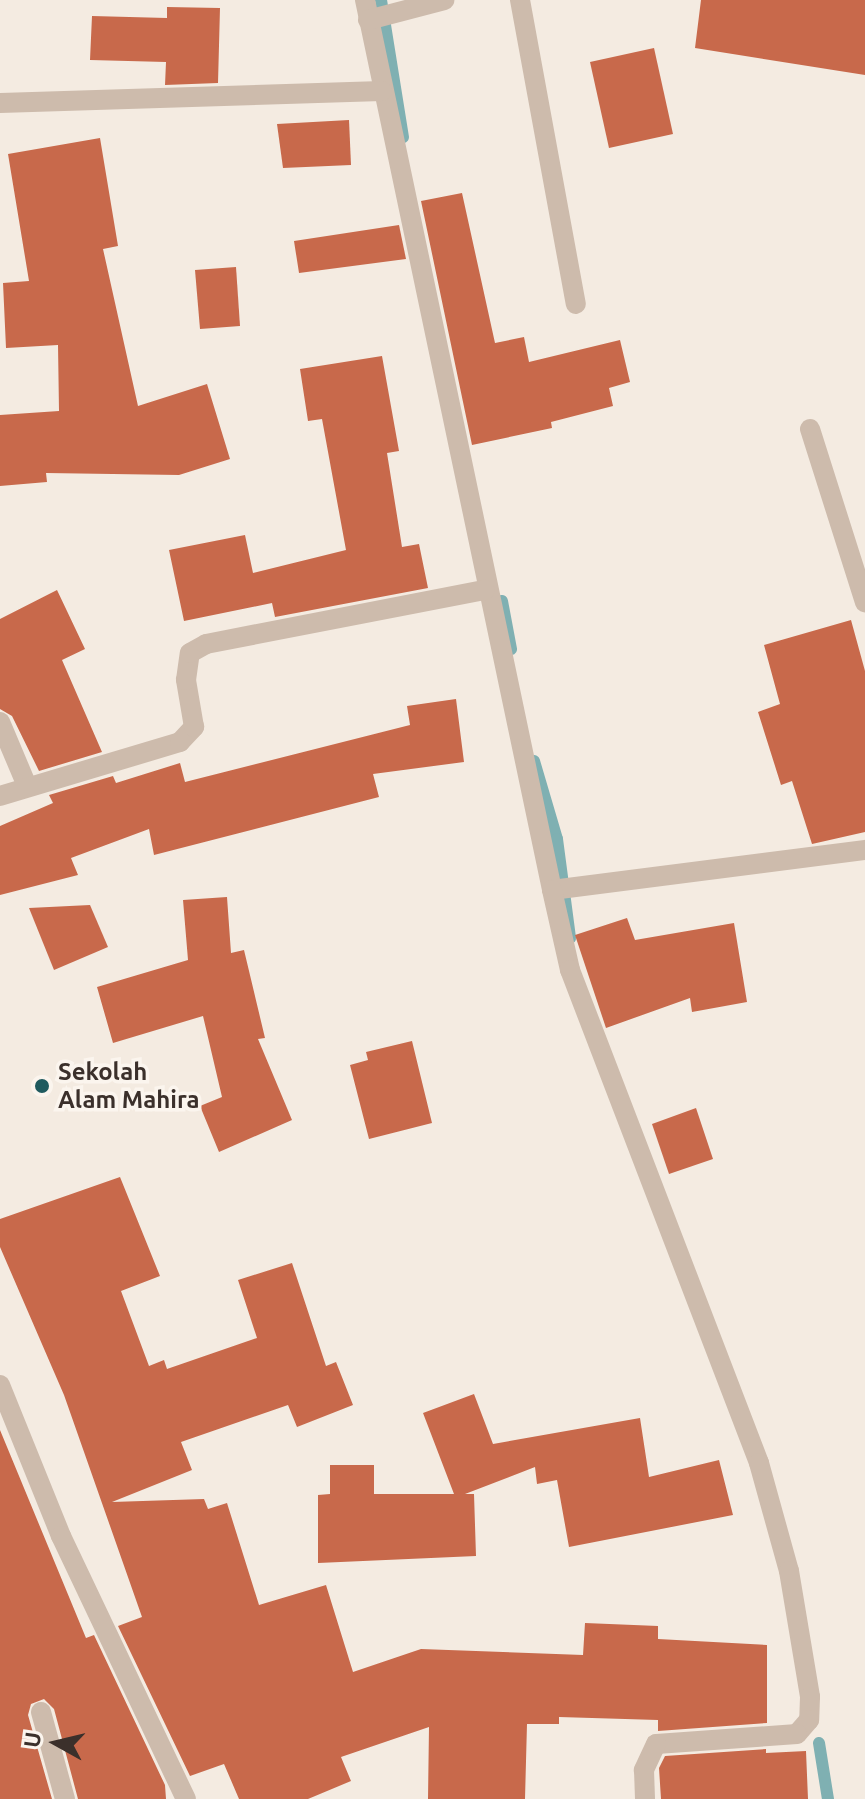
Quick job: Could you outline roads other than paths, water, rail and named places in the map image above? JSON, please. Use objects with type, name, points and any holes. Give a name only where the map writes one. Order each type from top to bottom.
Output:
[{"type":"street","points":[[444,0],[375,13],[382,91],[485,590],[564,890],[570,970],[763,1476],[789,1571],[810,1697],[809,1720],[797,1734],[656,1744],[644,1770],[645,1799]]},
{"type":"street","points":[[520,0],[576,304]]},
{"type":"street","points":[[0,103],[382,91]]},
{"type":"street","points":[[810,429],[865,602]]},
{"type":"street","points":[[0,796],[180,742],[194,727],[186,680],[190,653],[206,644],[485,590]]},
{"type":"street","points":[[0,722],[27,786]]},
{"type":"street","points":[[564,890],[865,850]]},
{"type":"street","points":[[0,1385],[61,1536],[186,1799]]},
{"type":"street","points":[[41,1712],[65,1799]]},
{"type":"waterway","points":[[381,0],[403,137]]},
{"type":"waterway","points":[[502,601],[511,649]]},
{"type":"waterway","points":[[534,761],[557,839],[570,938]]},
{"type":"waterway","points":[[819,1743],[828,1799]]},
{"type":"place","name":"Sekolah Alam Mahira","points":[[42,1086]]}]
